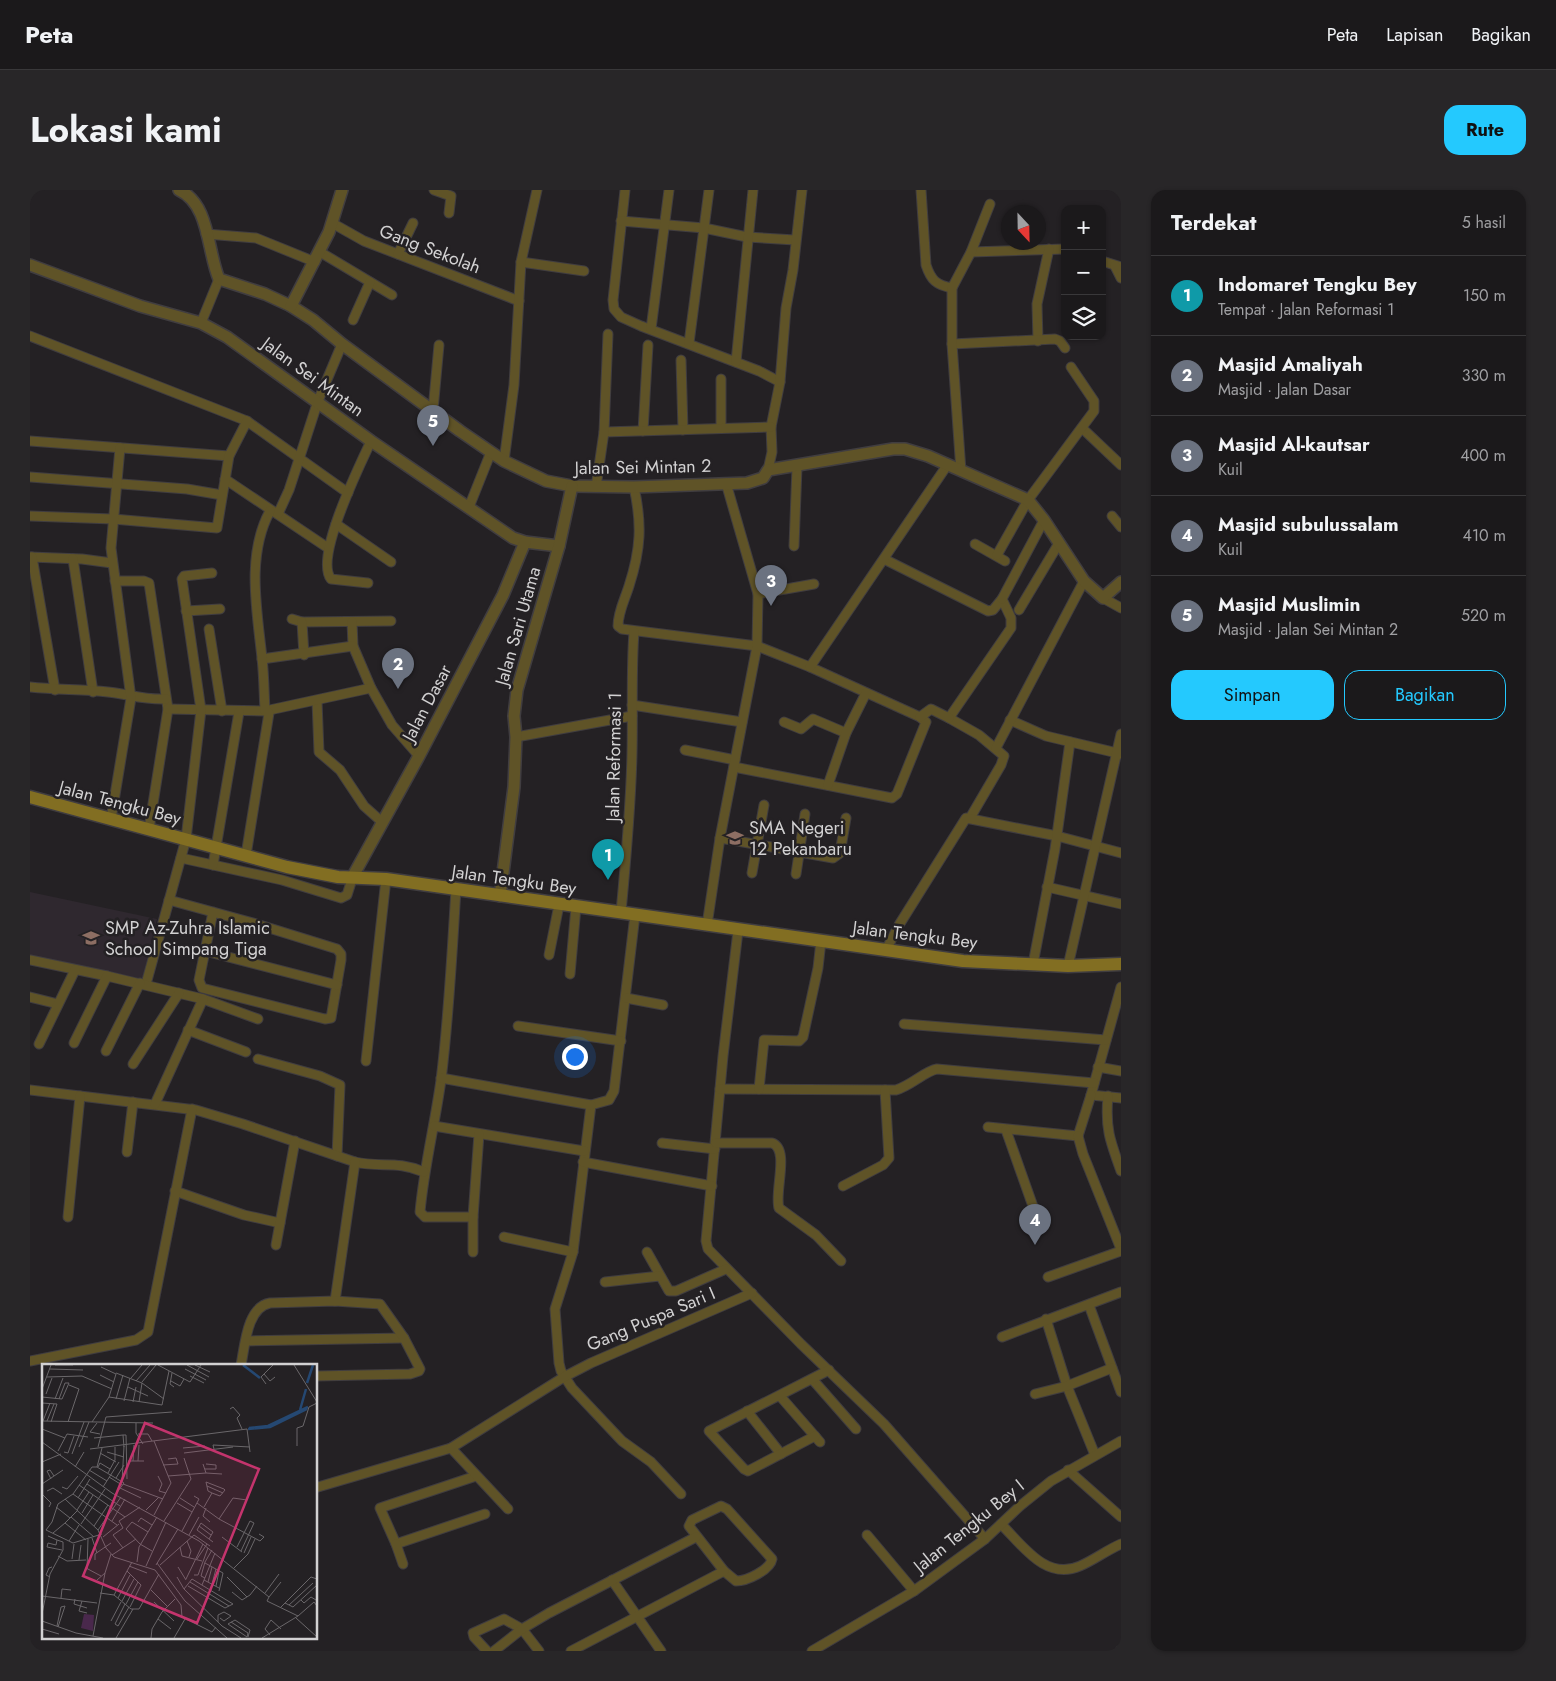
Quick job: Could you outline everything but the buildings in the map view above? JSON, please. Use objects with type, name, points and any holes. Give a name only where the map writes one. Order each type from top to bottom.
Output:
[{"type":"main road","name":"Jalan Tengku Bey","points":[[30,797],[287,867],[338,877],[353,876],[386,879],[559,905],[621,912],[738,931],[963,961],[1068,966],[1121,964]]},
{"type":"street","points":[[179,190],[185,193],[199,207],[219,279],[202,323]]},
{"type":"street","points":[[291,306],[317,257],[332,223],[342,190]]},
{"type":"street","points":[[434,190],[451,196],[449,213]]},
{"type":"street","points":[[504,460],[514,385],[521,262],[537,190]]},
{"type":"street","points":[[625,190],[612,300],[614,309],[621,316],[651,330],[689,343],[780,382]]},
{"type":"street","points":[[651,330],[669,190]]},
{"type":"street","points":[[689,343],[709,190]]},
{"type":"street","points":[[736,362],[746,279],[747,237],[753,190]]},
{"type":"street","points":[[768,470],[772,452],[772,427],[780,382],[786,308],[793,270],[802,190]]},
{"type":"street","points":[[921,190],[928,271],[933,281],[952,288]]},
{"type":"street","points":[[961,471],[952,344],[952,288],[971,252],[990,204]]},
{"type":"street","points":[[621,221],[704,228],[747,237],[795,240]]},
{"type":"street","name":"Gang Sekolah","points":[[332,223],[364,240],[519,301]]},
{"type":"street","points":[[398,254],[413,224]]},
{"type":"street","points":[[206,234],[256,238],[317,257],[370,282],[392,295]]},
{"type":"street","points":[[1038,340],[1037,304],[1049,249]]},
{"type":"street","points":[[971,252],[1061,249]]},
{"type":"street","points":[[521,262],[584,271]]},
{"type":"street","points":[[1106,262],[1118,266],[1121,278]]},
{"type":"street","name":"Jalan Sei Mintan","points":[[30,265],[140,306],[202,323],[227,337],[371,441],[513,538],[525,542],[559,546]]},
{"type":"street","name":"Jalan Sei Mintan 2","points":[[219,279],[265,294],[291,306],[314,320],[342,344],[491,452],[546,481],[572,486],[596,487],[756,482],[764,478],[768,470],[905,449],[948,464],[1028,500],[1044,520],[1084,581],[1103,598]]},
{"type":"street","points":[[353,320],[370,282]]},
{"type":"street","points":[[596,487],[604,432],[608,334]]},
{"type":"street","points":[[30,336],[247,421],[300,461],[348,493]]},
{"type":"street","points":[[952,344],[1038,340],[1060,341],[1065,348]]},
{"type":"street","points":[[246,856],[269,713],[265,711],[257,608],[256,551],[260,533],[274,512],[300,461],[318,401],[342,344]]},
{"type":"street","points":[[433,410],[438,345]]},
{"type":"street","points":[[643,431],[648,345]]},
{"type":"street","points":[[680,360],[683,430]]},
{"type":"street","points":[[997,555],[1028,500],[1096,407],[1071,367]]},
{"type":"street","points":[[721,428],[722,379]]},
{"type":"street","points":[[30,516],[113,519],[213,529],[219,524],[229,456],[247,421]]},
{"type":"street","points":[[604,432],[772,427]]},
{"type":"street","points":[[1082,428],[1121,465]]},
{"type":"street","points":[[30,441],[229,456]]},
{"type":"street","points":[[368,583],[331,579],[328,571],[328,548],[348,493],[371,441]]},
{"type":"street","points":[[112,819],[132,698],[111,548],[120,448]]},
{"type":"street","points":[[468,507],[491,452]]},
{"type":"street","points":[[810,667],[948,464]]},
{"type":"street","points":[[794,546],[797,467]]},
{"type":"street","points":[[30,477],[116,483],[222,495]]},
{"type":"street","points":[[225,479],[328,548]]},
{"type":"street","points":[[707,925],[720,838],[758,646],[758,594],[726,483]]},
{"type":"street","name":"Jalan Sari Utama","points":[[500,896],[514,787],[516,737],[514,716],[517,690],[559,546],[572,486]]},
{"type":"street","points":[[634,487],[640,524],[640,541],[618,622],[622,629],[758,646],[810,667],[920,717],[926,725],[896,796],[888,798],[685,750]]},
{"type":"street","points":[[1112,516],[1121,527]]},
{"type":"street","points":[[884,559],[988,611],[993,610],[1002,599],[1044,520]]},
{"type":"street","points":[[336,524],[392,562]]},
{"type":"street","name":"Jalan Dasar","points":[[353,876],[419,756],[503,595],[525,542]]},
{"type":"street","points":[[1019,610],[1059,543]]},
{"type":"street","points":[[974,544],[1005,561]]},
{"type":"street","points":[[55,690],[31,557],[73,559],[112,564]]},
{"type":"street","points":[[73,559],[93,692]]},
{"type":"street","points":[[106,1051],[143,984],[186,839],[201,710],[182,579],[184,576],[212,573]]},
{"type":"street","points":[[115,581],[144,581],[149,583],[158,631],[168,709],[149,829]]},
{"type":"street","points":[[996,748],[1084,581]]},
{"type":"street","points":[[1121,582],[1103,598],[1121,608]]},
{"type":"street","points":[[758,594],[814,584]]},
{"type":"street","points":[[949,718],[1011,628],[1011,618],[1002,599]]},
{"type":"street","points":[[186,611],[220,609]]},
{"type":"street","points":[[292,619],[302,622],[391,621]]},
{"type":"street","points":[[302,622],[304,655]]},
{"type":"street","points":[[352,622],[354,646],[371,688],[392,725],[419,756]]},
{"type":"street","points":[[209,629],[222,711]]},
{"type":"street","name":"Jalan Reformasi 1","points":[[621,912],[628,837],[634,632]]},
{"type":"street","points":[[262,659],[304,655],[354,646]]},
{"type":"street","points":[[30,687],[108,692],[132,698],[166,699]]},
{"type":"street","points":[[168,709],[239,712],[265,711],[371,688]]},
{"type":"street","points":[[828,785],[846,733],[866,693]]},
{"type":"street","points":[[317,701],[319,752],[340,770],[364,806],[382,822]]},
{"type":"street","points":[[632,705],[742,722]]},
{"type":"street","points":[[920,717],[931,709],[949,718],[996,748],[1004,756],[1004,760],[970,818]]},
{"type":"street","points":[[213,865],[239,712]]},
{"type":"street","points":[[516,737],[632,716]]},
{"type":"street","points":[[784,722],[801,729],[813,719],[846,733]]},
{"type":"street","points":[[1010,720],[1038,734],[1118,754]]},
{"type":"street","points":[[1068,966],[1118,754],[1121,734]]},
{"type":"street","points":[[1033,964],[1057,836],[1070,742]]},
{"type":"street","points":[[752,872],[764,805]]},
{"type":"street","points":[[796,874],[805,814]]},
{"type":"street","points":[[720,838],[833,858],[838,856],[846,818]]},
{"type":"street","points":[[886,950],[964,820],[970,818],[1057,836],[1121,853]]},
{"type":"street","points":[[181,858],[282,880],[341,898],[347,895],[353,876]]},
{"type":"street","points":[[366,1061],[386,879]]},
{"type":"street","points":[[1047,887],[1121,904]]},
{"type":"street","points":[[456,889],[448,1010],[441,1078],[434,1126],[424,1172],[420,1212],[422,1216],[473,1216]]},
{"type":"street","points":[[169,900],[213,912],[337,949],[341,954],[332,1016],[325,1019],[205,989],[199,984],[204,950],[213,912]]},
{"type":"street","points":[[548,955],[559,905]]},
{"type":"street","points":[[570,974],[576,907]]},
{"type":"street","points":[[441,1078],[592,1105],[608,1100],[612,1096],[621,1041],[635,915]]},
{"type":"street","points":[[738,931],[720,1089],[706,1245],[710,1254],[884,1424],[985,1539]]},
{"type":"street","points":[[758,1089],[764,1040],[799,1041],[803,1036],[818,968],[821,941]]},
{"type":"street","points":[[204,950],[337,985]]},
{"type":"street","points":[[30,960],[203,999],[258,1019]]},
{"type":"street","points":[[39,1044],[75,970]]},
{"type":"street","points":[[74,1043],[107,976]]},
{"type":"street","points":[[1048,1277],[1121,1250],[1083,1154],[1078,1136],[1106,1040],[1117,1012],[1121,987]]},
{"type":"street","points":[[133,1064],[178,993]]},
{"type":"street","points":[[30,997],[58,1004]]},
{"type":"street","points":[[626,998],[663,1005]]},
{"type":"street","points":[[155,1104],[203,999]]},
{"type":"street","points":[[904,1024],[1106,1040]]},
{"type":"street","points":[[518,1026],[621,1041]]},
{"type":"street","points":[[188,1030],[246,1052]]},
{"type":"street","points":[[258,1059],[320,1076],[340,1085],[337,1156]]},
{"type":"street","points":[[1098,1067],[1121,1071]]},
{"type":"street","points":[[720,1089],[885,1090],[905,1087],[928,1072],[937,1069],[1094,1083]]},
{"type":"street","points":[[30,1090],[192,1110],[218,1116],[355,1162],[370,1166],[394,1164],[412,1167],[424,1172]]},
{"type":"street","points":[[843,1186],[883,1165],[889,1158],[885,1090]]},
{"type":"street","points":[[1091,1095],[1121,1098]]},
{"type":"street","points":[[68,1217],[80,1096]]},
{"type":"street","points":[[1108,1096],[1106,1120],[1121,1171]]},
{"type":"street","points":[[127,1152],[133,1102]]},
{"type":"street","points":[[592,1105],[584,1151],[573,1252],[555,1309],[557,1349],[564,1377],[572,1388],[622,1441],[651,1462],[681,1494]]},
{"type":"street","points":[[30,1360],[136,1340],[148,1332],[152,1323],[175,1191],[192,1110]]},
{"type":"street","points":[[434,1126],[584,1151]]},
{"type":"street","points":[[988,1127],[1078,1136]]},
{"type":"street","points":[[1006,1130],[1035,1212]]},
{"type":"street","points":[[473,1252],[473,1216],[479,1134]]},
{"type":"street","points":[[276,1245],[295,1141]]},
{"type":"street","points":[[662,1143],[716,1146],[772,1143],[778,1146],[781,1154],[777,1199],[779,1208],[816,1235],[840,1261]]},
{"type":"street","points":[[335,1300],[355,1162]]},
{"type":"street","points":[[583,1162],[712,1186]]},
{"type":"street","points":[[175,1191],[244,1215],[280,1223]]},
{"type":"street","points":[[504,1237],[573,1252]]},
{"type":"street","points":[[647,1252],[667,1290],[672,1292],[726,1269]]},
{"type":"street","points":[[605,1282],[660,1276]]},
{"type":"street","points":[[1002,1337],[1121,1292]]},
{"type":"street","name":"Gang Puspa Sari I","points":[[318,1487],[451,1448],[564,1377],[591,1363],[752,1293]]},
{"type":"street","points":[[240,1364],[254,1315],[261,1306],[270,1303],[335,1300],[380,1304],[404,1338],[420,1366],[419,1372],[318,1376]]},
{"type":"street","points":[[1089,1305],[1121,1392]]},
{"type":"street","points":[[1046,1319],[1067,1386],[1095,1454]]},
{"type":"street","points":[[246,1341],[404,1338]]},
{"type":"street","points":[[1035,1394],[1067,1386],[1112,1368]]},
{"type":"street","points":[[780,1396],[818,1439],[781,1454],[748,1471],[711,1434],[710,1429],[813,1380],[829,1370]]},
{"type":"street","points":[[813,1380],[856,1429]]},
{"type":"street","points":[[747,1411],[781,1454]]},
{"type":"street","name":"Jalan Tengku Bey I","points":[[812,1651],[914,1591],[985,1539],[1026,1501],[1068,1470],[1121,1441]]},
{"type":"street","points":[[451,1448],[508,1509]]},
{"type":"street","points":[[1068,1470],[1121,1517]]},
{"type":"street","points":[[403,1564],[380,1508],[476,1476]]},
{"type":"street","points":[[721,1506],[727,1509],[772,1559],[768,1566],[742,1581],[736,1582],[724,1572],[696,1537],[689,1523],[721,1506]]},
{"type":"street","points":[[396,1544],[485,1514]]},
{"type":"street","points":[[1001,1524],[1046,1567],[1057,1571],[1080,1566],[1121,1544]]},
{"type":"street","points":[[867,1535],[914,1591]]},
{"type":"street","points":[[494,1651],[522,1629],[696,1537]]},
{"type":"street","points":[[571,1651],[724,1572]]},
{"type":"street","points":[[612,1580],[662,1651]]},
{"type":"street","points":[[487,1651],[473,1635],[476,1631],[504,1619],[510,1620],[522,1629],[539,1651]]},
{"type":"shaded area","name":"SMP Az-Zuhra Islamic School Simpang Tiga","points":[[30,892],[157,919],[142,980],[30,956]]},
{"type":"place","name":"Masjid Muslimin","points":[[433,446]]},
{"type":"place","name":"Masjid Al-kautsar","points":[[771,606]]},
{"type":"place","name":"Masjid Amaliyah","points":[[398,689]]},
{"type":"place","name":"SMA Negeri 12 Pekanbaru","points":[[735,838]]},
{"type":"place","name":"Indomaret Tengku Bey","points":[[608,880]]},
{"type":"place","name":"SMP Az-Zuhra Islamic School Simpang Tiga","points":[[91,938]]},
{"type":"place","name":"Masjid subulussalam","points":[[1035,1245]]}]
